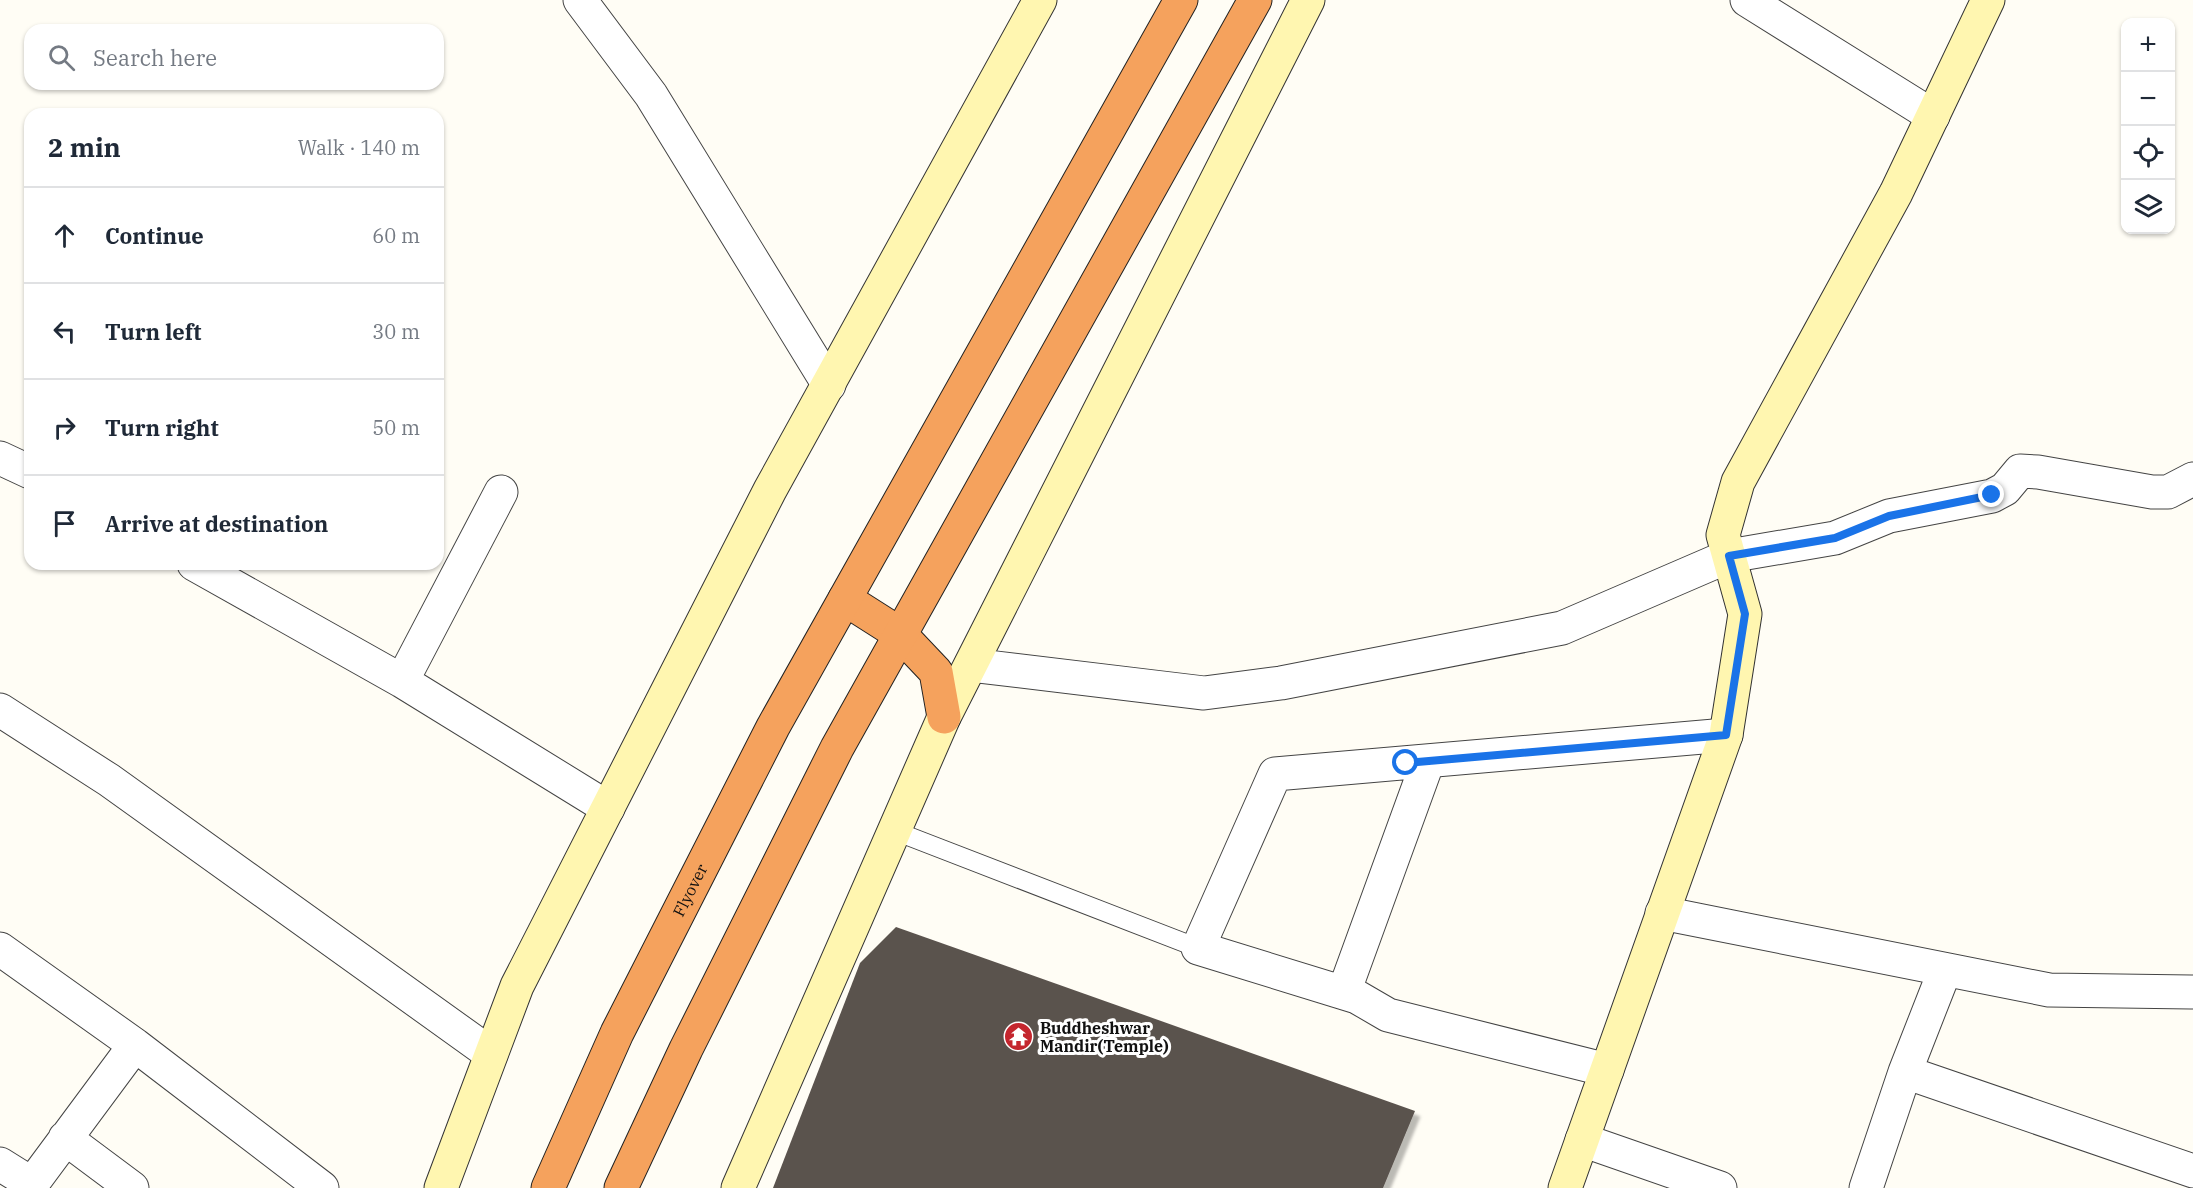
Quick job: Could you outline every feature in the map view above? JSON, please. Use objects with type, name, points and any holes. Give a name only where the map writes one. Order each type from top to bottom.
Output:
[{"type":"highway","name":"Flyover","points":[[548,1188],[614,1042],[773,727],[1181,0]]},
{"type":"highway","points":[[621,1188],[687,1049],[837,748],[1256,0]]},
{"type":"highway","points":[[844,599],[900,634],[936,672],[944,717]]},
{"type":"street","points":[[580,0],[651,95],[829,385]]},
{"type":"street","points":[[441,1188],[517,986],[770,490],[1040,0]]},
{"type":"street","points":[[738,1188],[944,717],[1308,0]]},
{"type":"street","points":[[1747,0],[1934,116]]},
{"type":"street","points":[[1565,1188],[1726,735],[1745,614],[1723,535],[1738,482],[1896,194],[1988,0]]},
{"type":"street","points":[[0,458],[24,469]]},
{"type":"street","points":[[971,665],[1204,693],[1281,683],[1562,628],[1729,556],[1835,538],[1889,516],[1992,495],[2005,489],[2020,471],[2038,472],[2152,492],[2168,492],[2193,479]]},
{"type":"street","points":[[402,681],[501,492]]},
{"type":"street","points":[[205,570],[402,681],[608,808]]},
{"type":"street","points":[[0,710],[109,780],[491,1054]]},
{"type":"street","points":[[1607,1070],[1388,1015],[1344,992],[1198,948],[1275,774],[1726,735]]},
{"type":"street","points":[[1344,992],[1428,761]]},
{"type":"street","points":[[1662,913],[2049,990],[2192,991]]},
{"type":"street","points":[[0,949],[135,1045],[322,1188]]},
{"type":"street","points":[[1866,1188],[1905,1072],[1946,970]]},
{"type":"street","points":[[0,1164],[30,1186],[135,1045]]},
{"type":"street","points":[[1905,1072],[2193,1171]]},
{"type":"street","points":[[65,1138],[132,1188]]},
{"type":"street","points":[[1582,1140],[1720,1188]]},
{"type":"lane","points":[[895,831],[1198,948]]},
{"type":"building","name":"Buddheshwar Mandir(Temple)","points":[[896,927],[1415,1111],[1383,1188],[773,1188],[860,963]]},
{"type":"place","name":"Buddheshwar Mandir(Temple)","points":[[1019,1037]]},
{"type":"route","points":[[1406,763],[1726,735],[1745,614],[1729,556],[1835,538],[1889,516],[1992,495]]}]
